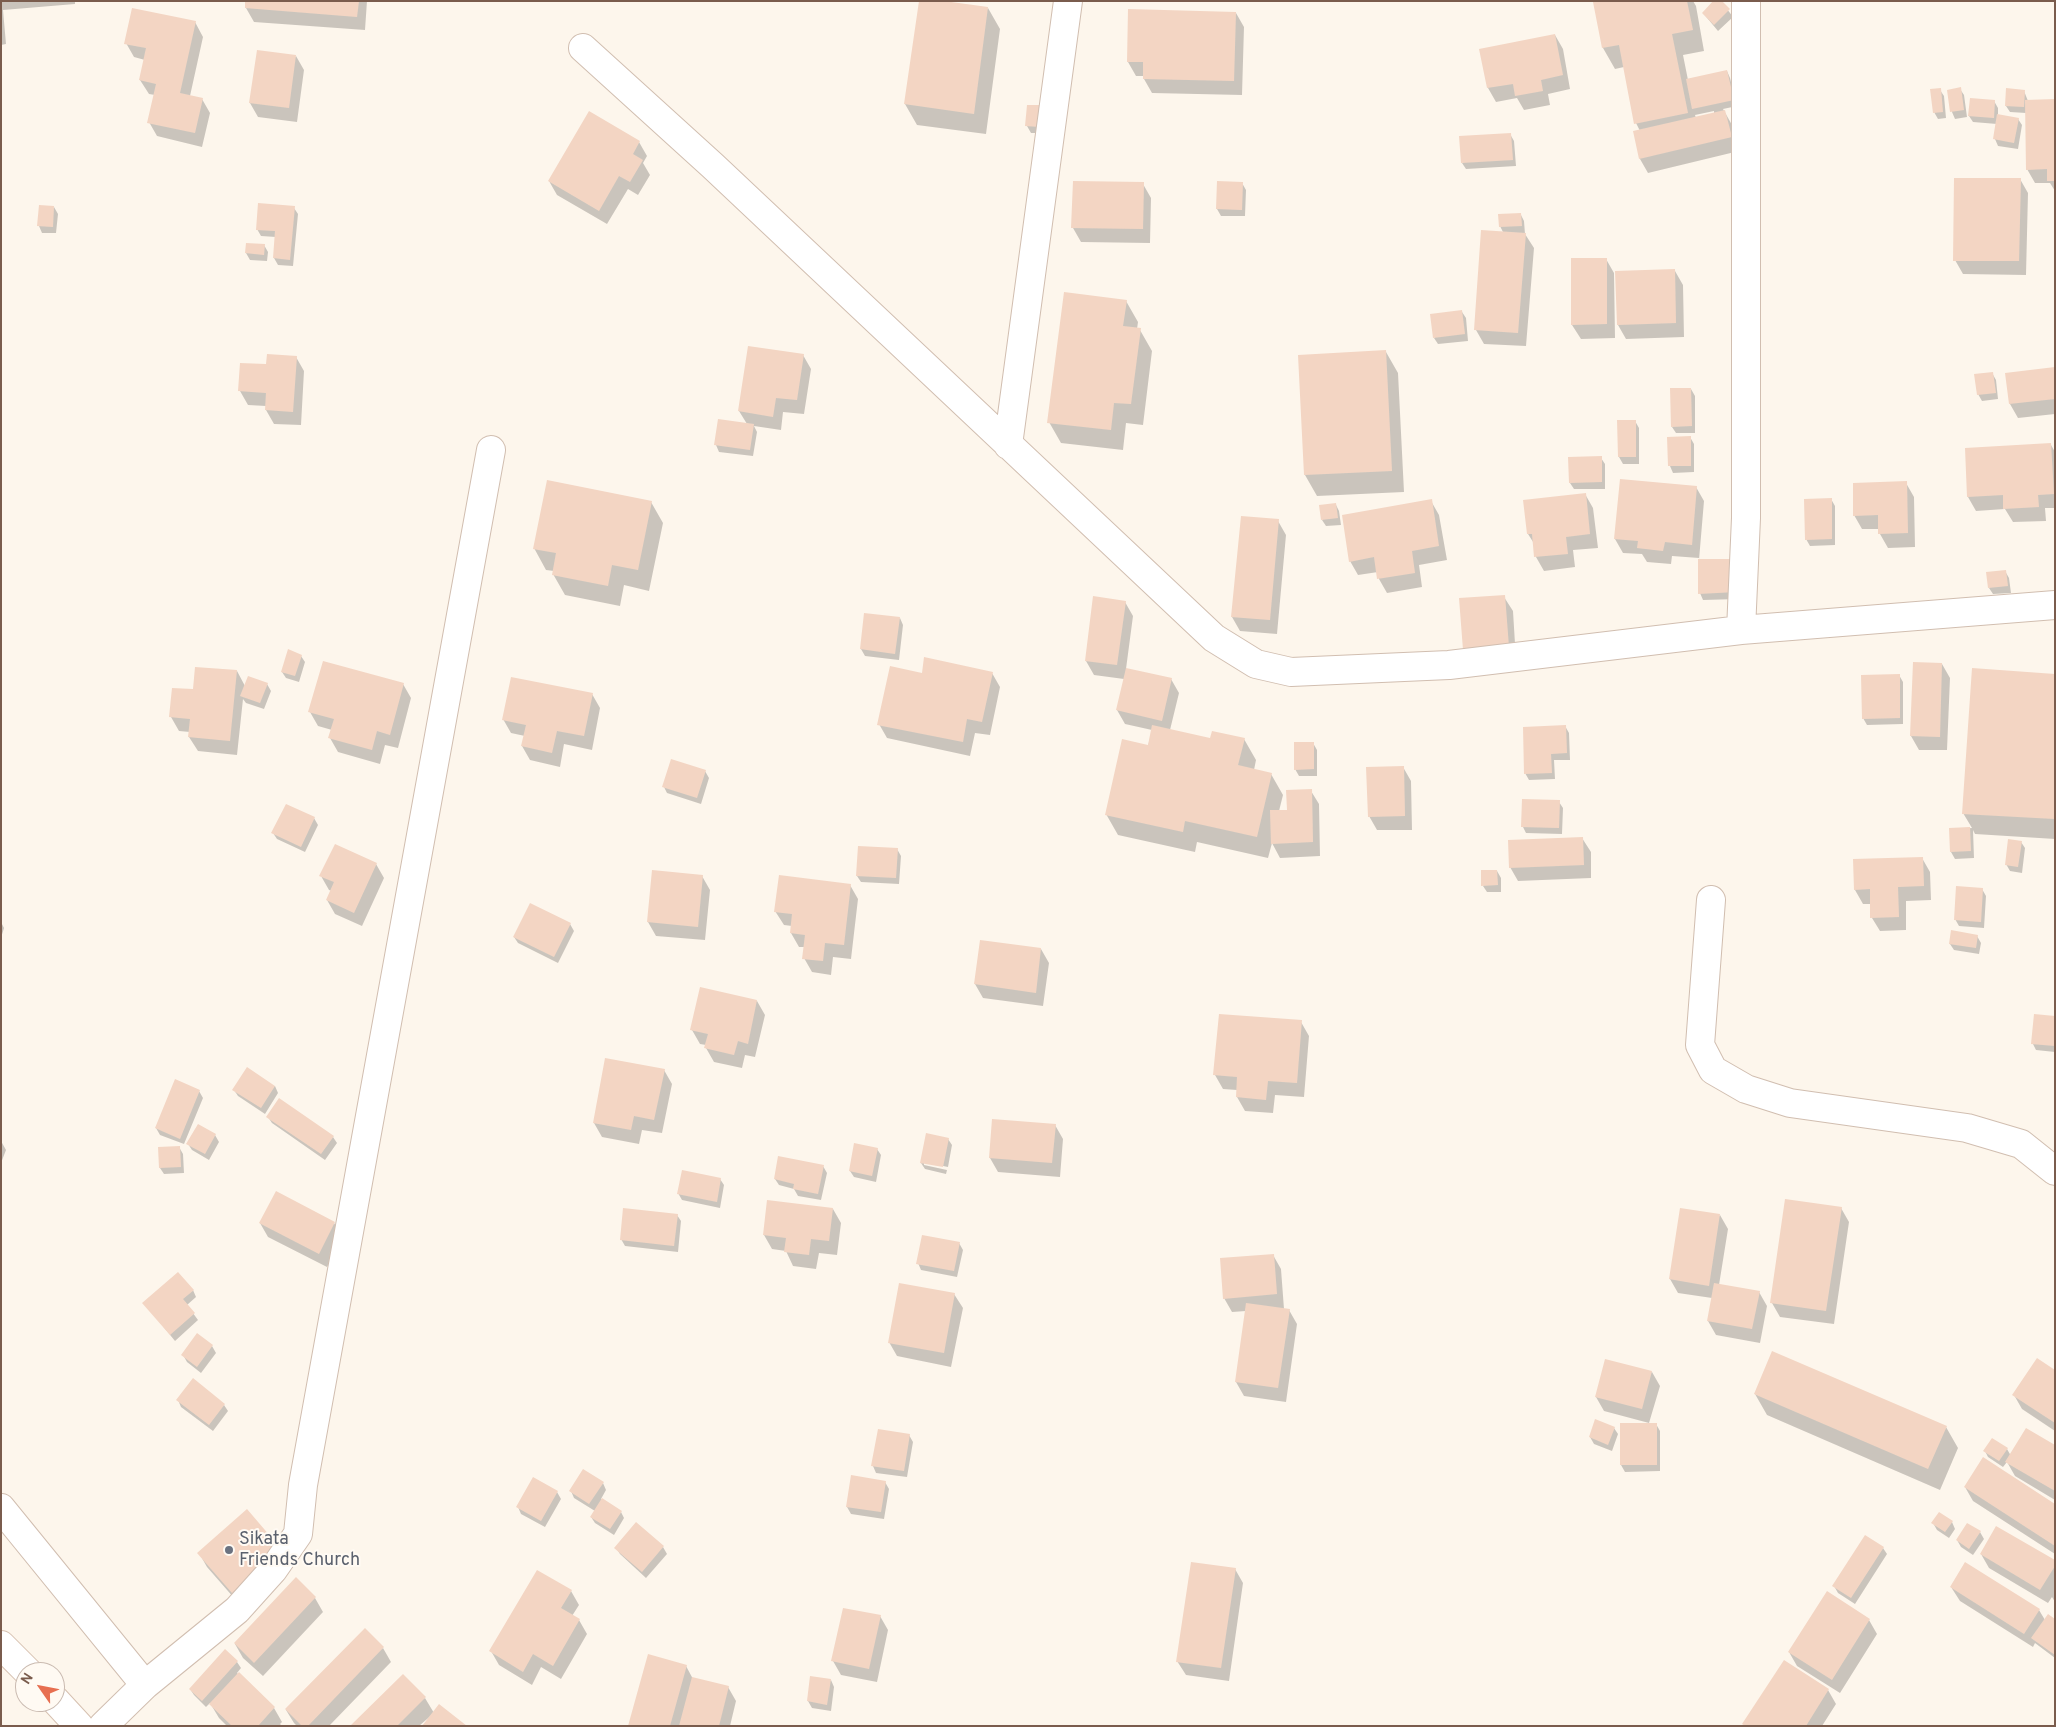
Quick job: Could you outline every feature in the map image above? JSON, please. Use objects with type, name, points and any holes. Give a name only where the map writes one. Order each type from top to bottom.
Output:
[{"type":"street","points":[[1008,445],[1068,1]]},
{"type":"street","points":[[1741,630],[1746,518],[1746,1]]},
{"type":"street","points":[[582,48],[720,173],[1214,638],[1256,664],[1291,672],[1449,665],[1741,630],[2055,606]]},
{"type":"street","points":[[103,1726],[145,1686],[237,1610],[273,1570],[298,1534],[303,1486],[491,450]]},
{"type":"street","points":[[1711,900],[1700,1044],[1713,1070],[1746,1089],[1790,1103],[1967,1128],[2021,1144],[2055,1171]]},
{"type":"street","points":[[1,1508],[145,1686]]},
{"type":"street","points":[[1,1645],[18,1662]]},
{"type":"street","points":[[65,1710],[80,1726]]},
{"type":"building","points":[[245,1],[359,1],[357,17],[245,8]]},
{"type":"building","points":[[919,1],[944,1],[988,7],[974,114],[904,104]]},
{"type":"building","points":[[1687,1],[1693,30],[1672,34],[1688,113],[1634,124],[1619,45],[1602,48],[1593,2]]},
{"type":"building","points":[[1713,1],[1722,1],[1730,9],[1714,25],[1702,13]]},
{"type":"building","points":[[132,8],[196,21],[180,93],[203,98],[195,133],[147,123],[156,84],[139,80],[146,48],[124,44]]},
{"type":"building","points":[[1128,9],[1236,12],[1234,81],[1143,79],[1143,62],[1127,62]]},
{"type":"building","points":[[1555,34],[1563,75],[1541,80],[1543,91],[1515,96],[1513,84],[1487,88],[1479,49]]},
{"type":"building","points":[[257,50],[296,55],[289,108],[249,103]]},
{"type":"building","points":[[1727,70],[1734,100],[1692,109],[1686,79]]},
{"type":"building","points":[[1961,87],[1964,110],[1950,112],[1947,90]]},
{"type":"building","points":[[1941,88],[1943,112],[1933,113],[1930,89]]},
{"type":"building","points":[[2006,88],[2025,90],[2024,107],[2005,106]]},
{"type":"building","points":[[1970,98],[1995,100],[1994,118],[1968,116]]},
{"type":"building","points":[[2055,99],[2055,181],[2047,181],[2047,169],[2026,170],[2025,100]]},
{"type":"building","points":[[1027,105],[1041,105],[1040,127],[1025,126]]},
{"type":"building","points":[[1725,110],[1732,137],[1639,159],[1633,131]]},
{"type":"building","points":[[589,111],[640,141],[633,154],[643,160],[630,182],[619,176],[599,211],[548,181]]},
{"type":"building","points":[[1997,114],[2019,118],[2014,143],[1993,139]]},
{"type":"building","points":[[1511,133],[1513,160],[1461,163],[1459,136]]},
{"type":"building","points":[[1954,178],[2021,178],[2019,261],[1953,261]]},
{"type":"building","points":[[1073,181],[1144,182],[1143,229],[1071,228]]},
{"type":"building","points":[[1217,181],[1243,182],[1242,210],[1216,209]]},
{"type":"building","points":[[258,203],[295,206],[290,260],[273,258],[275,231],[256,230]]},
{"type":"building","points":[[39,205],[54,206],[53,227],[37,226]]},
{"type":"building","points":[[1521,213],[1522,226],[1499,227],[1498,214]]},
{"type":"building","points":[[1481,230],[1526,233],[1518,333],[1474,330]]},
{"type":"building","points":[[246,243],[265,244],[264,255],[245,253]]},
{"type":"building","points":[[1571,258],[1607,258],[1607,324],[1571,325]]},
{"type":"building","points":[[1675,269],[1676,323],[1617,325],[1615,271]]},
{"type":"building","points":[[1064,292],[1127,300],[1123,326],[1141,328],[1131,404],[1114,403],[1111,430],[1047,423]]},
{"type":"building","points":[[1462,310],[1465,334],[1433,338],[1430,314]]},
{"type":"building","points":[[748,346],[804,354],[797,400],[776,398],[773,417],[738,411]]},
{"type":"building","points":[[1386,350],[1392,471],[1304,475],[1298,355]]},
{"type":"building","points":[[267,354],[297,356],[293,412],[265,410],[266,393],[238,391],[240,363],[266,364]]},
{"type":"building","points":[[2055,367],[2055,399],[2009,404],[2005,373]]},
{"type":"building","points":[[1993,372],[1996,393],[1977,395],[1974,374]]},
{"type":"building","points":[[1670,388],[1691,388],[1692,426],[1671,427]]},
{"type":"building","points":[[718,419],[754,424],[750,450],[714,445]]},
{"type":"building","points":[[1617,420],[1636,420],[1636,457],[1618,457]]},
{"type":"building","points":[[1691,436],[1691,466],[1668,466],[1667,437]]},
{"type":"building","points":[[2051,443],[2054,494],[2038,495],[2039,507],[2003,509],[2003,495],[1967,497],[1965,448]]},
{"type":"building","points":[[1602,456],[1602,482],[1569,483],[1568,457]]},
{"type":"building","points":[[1620,479],[1697,486],[1692,545],[1665,542],[1663,551],[1637,548],[1638,541],[1614,539]]},
{"type":"building","points":[[547,480],[652,501],[638,570],[612,565],[608,586],[552,575],[556,553],[533,549]]},
{"type":"building","points":[[1907,481],[1908,533],[1878,534],[1878,515],[1853,516],[1853,483]]},
{"type":"building","points":[[1586,493],[1590,534],[1566,537],[1568,554],[1534,557],[1532,534],[1527,534],[1523,500]]},
{"type":"building","points":[[1832,498],[1832,539],[1805,540],[1804,499]]},
{"type":"building","points":[[1432,499],[1439,546],[1412,551],[1415,573],[1377,579],[1374,557],[1349,562],[1342,515]]},
{"type":"building","points":[[1336,503],[1338,518],[1321,520],[1319,505]]},
{"type":"building","points":[[1241,516],[1279,519],[1270,620],[1231,617]]},
{"type":"building","points":[[1698,559],[1735,559],[1736,592],[1698,594]]},
{"type":"building","points":[[2006,570],[2008,586],[1988,588],[1986,572]]},
{"type":"building","points":[[1505,595],[1509,647],[1463,650],[1459,598]]},
{"type":"building","points":[[1093,596],[1126,601],[1117,665],[1085,661]]},
{"type":"building","points":[[864,613],[900,617],[895,654],[860,649]]},
{"type":"building","points":[[288,649],[302,655],[295,676],[281,672]]},
{"type":"building","points":[[924,657],[993,672],[982,722],[967,719],[963,742],[877,725],[890,666],[922,673]]},
{"type":"building","points":[[323,661],[404,683],[390,735],[377,731],[372,750],[328,738],[334,719],[308,712]]},
{"type":"building","points":[[1913,662],[1942,663],[1940,737],[1910,736]]},
{"type":"building","points":[[195,667],[237,670],[230,741],[188,737],[190,719],[169,717],[172,688],[193,689]]},
{"type":"building","points":[[1126,668],[1172,678],[1162,721],[1116,710]]},
{"type":"building","points":[[1972,668],[2055,674],[2055,819],[1962,814]]},
{"type":"building","points":[[1900,674],[1900,718],[1862,719],[1861,675]]},
{"type":"building","points":[[248,676],[268,683],[260,703],[240,696]]},
{"type":"building","points":[[511,677],[593,693],[584,736],[557,731],[552,753],[521,746],[526,725],[502,720]]},
{"type":"building","points":[[1152,725],[1210,738],[1212,731],[1245,738],[1238,765],[1272,773],[1257,837],[1185,821],[1183,832],[1105,815],[1122,739],[1148,745]]},
{"type":"building","points":[[1566,725],[1567,753],[1551,754],[1552,773],[1524,774],[1523,727]]},
{"type":"building","points":[[1294,742],[1314,742],[1314,769],[1294,770]]},
{"type":"building","points":[[671,759],[706,770],[697,798],[662,787]]},
{"type":"building","points":[[1404,766],[1405,816],[1368,817],[1366,767]]},
{"type":"building","points":[[1312,789],[1313,842],[1271,844],[1270,810],[1287,810],[1286,790]]},
{"type":"building","points":[[1522,799],[1560,800],[1559,828],[1521,827]]},
{"type":"building","points":[[286,804],[315,817],[301,847],[271,833]]},
{"type":"building","points":[[1970,827],[1971,851],[1950,852],[1949,828]]},
{"type":"building","points":[[1583,837],[1584,865],[1509,868],[1508,840]]},
{"type":"building","points":[[2008,839],[2022,841],[2018,867],[2005,865]]},
{"type":"building","points":[[335,844],[377,863],[354,913],[326,900],[334,882],[319,876]]},
{"type":"building","points":[[858,846],[898,848],[896,878],[856,876]]},
{"type":"building","points":[[1923,857],[1924,886],[1898,887],[1899,917],[1870,918],[1870,889],[1854,890],[1853,859]]},
{"type":"building","points":[[652,870],[703,875],[698,927],[647,922]]},
{"type":"building","points":[[1481,870],[1497,870],[1498,885],[1481,886]]},
{"type":"building","points":[[779,875],[851,884],[844,945],[825,943],[823,961],[802,959],[805,935],[790,933],[792,914],[774,912]]},
{"type":"building","points":[[1956,886],[1983,888],[1981,922],[1954,920]]},
{"type":"building","points":[[530,903],[571,923],[554,957],[513,937]]},
{"type":"building","points":[[1951,930],[1978,935],[1976,948],[1949,944]]},
{"type":"building","points":[[980,940],[1041,948],[1036,993],[974,984]]},
{"type":"building","points":[[700,987],[757,1000],[748,1044],[738,1041],[734,1055],[704,1048],[708,1034],[690,1030]]},
{"type":"building","points":[[1219,1014],[1302,1020],[1297,1083],[1268,1081],[1266,1100],[1236,1097],[1237,1077],[1213,1075]]},
{"type":"building","points":[[2034,1014],[2055,1016],[2055,1046],[2031,1044]]},
{"type":"building","points":[[605,1058],[665,1069],[654,1120],[634,1116],[631,1130],[593,1123]]},
{"type":"building","points":[[247,1067],[275,1086],[261,1108],[232,1090]]},
{"type":"building","points":[[175,1079],[200,1090],[180,1139],[155,1128]]},
{"type":"building","points":[[279,1098],[334,1136],[321,1154],[266,1117]]},
{"type":"building","points":[[992,1119],[1056,1124],[1052,1163],[989,1158]]},
{"type":"building","points":[[198,1124],[216,1134],[205,1154],[186,1144]]},
{"type":"building","points":[[926,1133],[949,1138],[943,1167],[920,1163]]},
{"type":"building","points":[[854,1143],[878,1148],[872,1176],[849,1171]]},
{"type":"building","points":[[180,1146],[181,1167],[159,1168],[158,1147]]},
{"type":"building","points":[[778,1156],[824,1165],[818,1194],[793,1189],[794,1184],[774,1179]]},
{"type":"building","points":[[682,1170],[721,1178],[717,1202],[677,1194]]},
{"type":"building","points":[[276,1191],[335,1222],[319,1254],[259,1223]]},
{"type":"building","points":[[1785,1199],[1842,1207],[1826,1311],[1770,1303]]},
{"type":"building","points":[[767,1200],[833,1208],[829,1241],[811,1239],[809,1255],[784,1252],[786,1238],[763,1235]]},
{"type":"building","points":[[623,1208],[678,1214],[674,1246],[620,1240]]},
{"type":"building","points":[[1680,1208],[1720,1214],[1709,1286],[1669,1279]]},
{"type":"building","points":[[922,1235],[960,1242],[954,1271],[916,1264]]},
{"type":"building","points":[[1274,1254],[1277,1294],[1223,1299],[1220,1258]]},
{"type":"building","points":[[178,1272],[194,1290],[183,1299],[195,1313],[170,1335],[142,1303]]},
{"type":"building","points":[[899,1283],[955,1293],[944,1353],[888,1343]]},
{"type":"building","points":[[1714,1283],[1760,1291],[1752,1329],[1707,1321]]},
{"type":"building","points":[[1246,1303],[1290,1309],[1278,1388],[1235,1382]]},
{"type":"building","points":[[197,1333],[213,1345],[197,1367],[181,1355]]},
{"type":"building","points":[[1772,1351],[1947,1426],[1928,1469],[1754,1394]]},
{"type":"building","points":[[2037,1358],[2055,1370],[2055,1423],[2012,1395]]},
{"type":"building","points":[[1605,1359],[1652,1371],[1642,1409],[1595,1397]]},
{"type":"building","points":[[193,1378],[225,1404],[209,1425],[176,1400]]},
{"type":"building","points":[[1595,1419],[1615,1427],[1608,1445],[1589,1437]]},
{"type":"building","points":[[1620,1423],[1657,1423],[1657,1465],[1620,1465]]},
{"type":"building","points":[[2026,1428],[2055,1445],[2055,1491],[2005,1462]]},
{"type":"building","points":[[878,1429],[910,1434],[904,1471],[871,1466]]},
{"type":"building","points":[[1992,1438],[2008,1448],[1999,1461],[1983,1451]]},
{"type":"building","points":[[1983,1457],[2055,1504],[2055,1546],[1964,1487]]},
{"type":"building","points":[[583,1469],[604,1482],[589,1504],[569,1491]]},
{"type":"building","points":[[851,1475],[886,1481],[881,1512],[846,1507]]},
{"type":"building","points":[[533,1477],[558,1491],[541,1521],[516,1507]]},
{"type":"building","points":[[602,1498],[622,1511],[610,1529],[590,1517]]},
{"type":"building","points":[[247,1509],[282,1550],[232,1593],[197,1553]]},
{"type":"building","points":[[1939,1512],[1953,1521],[1945,1532],[1931,1523]]},
{"type":"building","points":[[636,1522],[664,1546],[642,1572],[614,1548]]},
{"type":"building","points":[[1967,1523],[1981,1531],[1969,1549],[1956,1540]]},
{"type":"building","points":[[1996,1526],[2055,1560],[2055,1566],[2040,1590],[1980,1554]]},
{"type":"building","points":[[1865,1535],[1884,1547],[1851,1598],[1832,1586]]},
{"type":"building","points":[[1191,1562],[1236,1568],[1221,1668],[1176,1662]]},
{"type":"building","points":[[1965,1562],[2040,1609],[2024,1634],[1950,1587]]},
{"type":"building","points":[[537,1570],[572,1590],[561,1608],[580,1619],[553,1666],[533,1654],[523,1672],[489,1651]]},
{"type":"building","points":[[296,1577],[316,1597],[254,1663],[234,1643]]},
{"type":"building","points":[[1827,1591],[1870,1619],[1832,1680],[1788,1652]]},
{"type":"building","points":[[843,1608],[881,1615],[869,1669],[831,1661]]},
{"type":"building","points":[[2048,1614],[2055,1619],[2055,1655],[2031,1638]]},
{"type":"building","points":[[365,1628],[384,1647],[308,1726],[302,1726],[285,1709]]},
{"type":"building","points":[[225,1649],[238,1661],[202,1701],[189,1689]]},
{"type":"building","points":[[648,1654],[687,1665],[670,1726],[628,1726]]},
{"type":"building","points":[[1784,1660],[1829,1689],[1806,1726],[1745,1726],[1742,1724]]},
{"type":"building","points":[[239,1672],[275,1707],[258,1726],[232,1726],[209,1704]]},
{"type":"building","points":[[403,1674],[426,1697],[397,1726],[350,1726]]},
{"type":"building","points":[[810,1676],[831,1679],[827,1705],[807,1701]]},
{"type":"building","points":[[692,1677],[729,1686],[719,1726],[679,1726]]},
{"type":"building","points":[[439,1704],[467,1726],[422,1726]]},
{"type":"place","name":"Sikata Friends Church","points":[[229,1550]]}]
